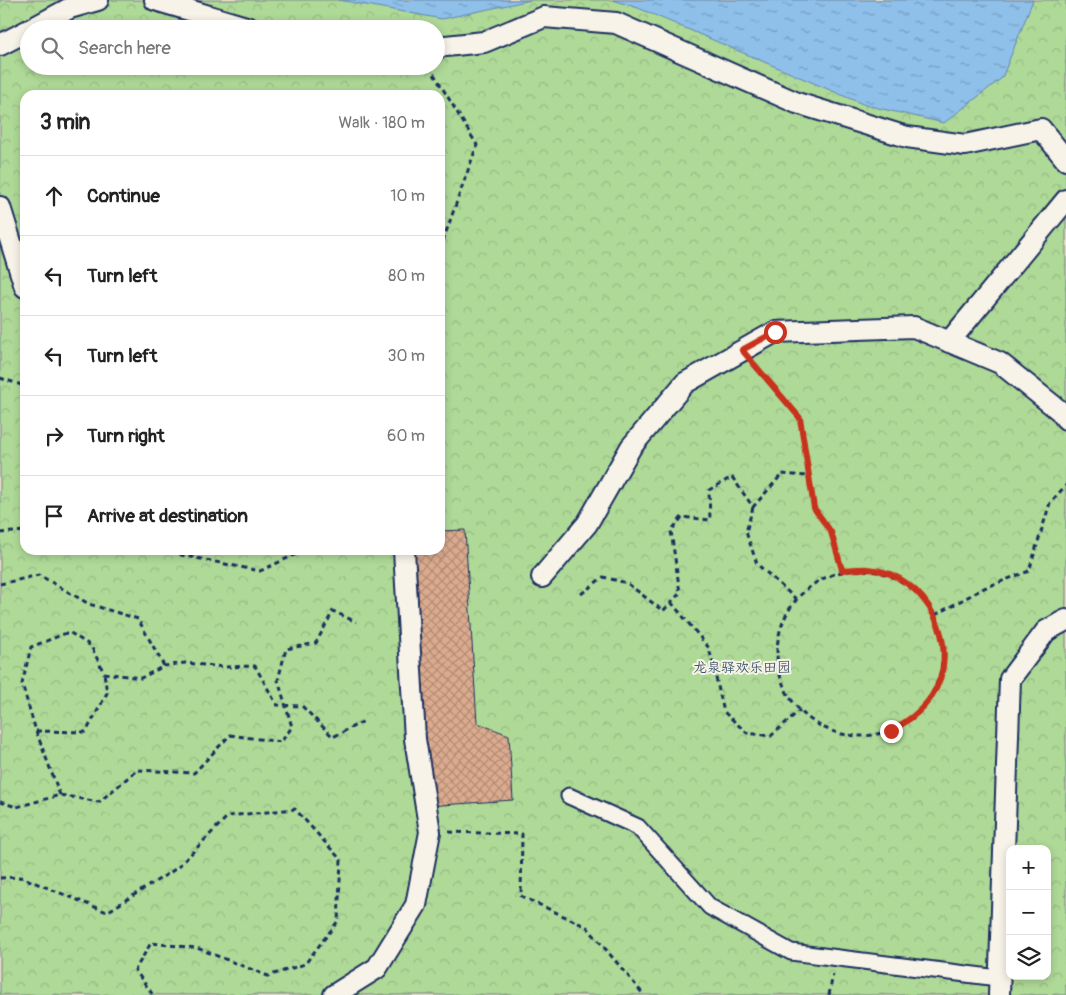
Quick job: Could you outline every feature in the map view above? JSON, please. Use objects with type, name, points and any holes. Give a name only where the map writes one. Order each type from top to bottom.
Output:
[{"type":"street","points":[[47,20],[70,8],[98,0]]},
{"type":"street","points":[[155,0],[223,20]]},
{"type":"street","points":[[445,46],[484,42],[544,17],[616,23],[797,103],[907,137],[965,145],[1041,129],[1066,160]]},
{"type":"street","points":[[0,45],[20,34]]},
{"type":"street","points":[[949,342],[1066,200]]},
{"type":"street","points":[[0,207],[20,271]]},
{"type":"street","points":[[542,577],[587,524],[630,447],[685,383],[775,332],[914,327],[1000,363],[1060,411],[1066,419]]},
{"type":"street","points":[[334,995],[377,968],[416,905],[430,832],[414,739],[404,555]]},
{"type":"street","points":[[568,796],[638,827],[710,907],[791,952],[999,987],[1010,679],[1046,631],[1066,620]]},
{"type":"path","points":[[434,75],[444,90]]},
{"type":"path","points":[[445,92],[477,145],[445,235]]},
{"type":"path","points":[[742,350],[800,418],[807,476],[814,508],[831,532],[842,570]]},
{"type":"path","points":[[0,378],[20,384]]},
{"type":"path","points":[[796,599],[757,564],[746,532],[753,507],[782,474],[807,476]]},
{"type":"path","points":[[581,594],[603,577],[627,583],[662,611],[680,593],[671,531],[682,517],[710,520],[709,490],[732,477],[753,507]]},
{"type":"path","points":[[935,615],[984,588],[1028,571],[1050,503],[1066,485]]},
{"type":"path","points":[[0,533],[20,531]]},
{"type":"path","points":[[181,555],[260,571],[294,555]]},
{"type":"path","points":[[870,569],[896,576],[919,592],[935,615],[944,642],[942,669],[932,695],[914,717],[891,731],[864,737],[836,733],[811,721],[792,702],[780,677],[776,650],[782,623],[796,599],[817,581],[842,570],[870,569]]},
{"type":"path","points":[[0,584],[39,575],[89,604],[138,619],[164,666]]},
{"type":"path","points":[[671,602],[709,648],[724,712],[748,733],[771,736],[800,710]]},
{"type":"path","points":[[0,802],[17,807],[60,795],[99,802],[137,770],[194,773],[230,735],[281,742],[292,727],[278,680],[286,649],[316,643],[334,611],[356,622]]},
{"type":"path","points":[[36,731],[86,732],[107,693],[104,672],[91,646],[70,632],[32,647],[22,684],[36,731],[60,795]]},
{"type":"path","points":[[104,672],[141,678],[164,666],[185,663],[224,667],[255,666],[276,705],[302,706],[333,737],[366,720]]},
{"type":"path","points":[[0,878],[21,877],[107,912],[177,868],[228,816],[295,810],[341,860],[338,921],[305,964],[268,976],[197,948],[151,943],[135,970],[153,995]]},
{"type":"path","points":[[430,832],[522,834],[521,896],[587,926],[644,995]]},
{"type":"green space","name":"龙泉驿欢乐田园","points":[[0,0],[1066,0],[1066,995],[0,995]]},
{"type":"water","points":[[339,0],[531,0],[442,19]]},
{"type":"water","points":[[613,0],[1033,0],[1002,78],[944,123],[865,105],[638,8]]},
{"type":"building","points":[[465,530],[477,723],[509,735],[513,800],[428,806],[412,555],[445,555],[445,531]]},
{"type":"route","points":[[775,332],[742,350],[800,418],[807,476],[814,508],[831,532],[842,570],[870,569],[896,576],[919,592],[935,615],[944,642],[942,669],[932,695],[914,717],[891,731]]}]
